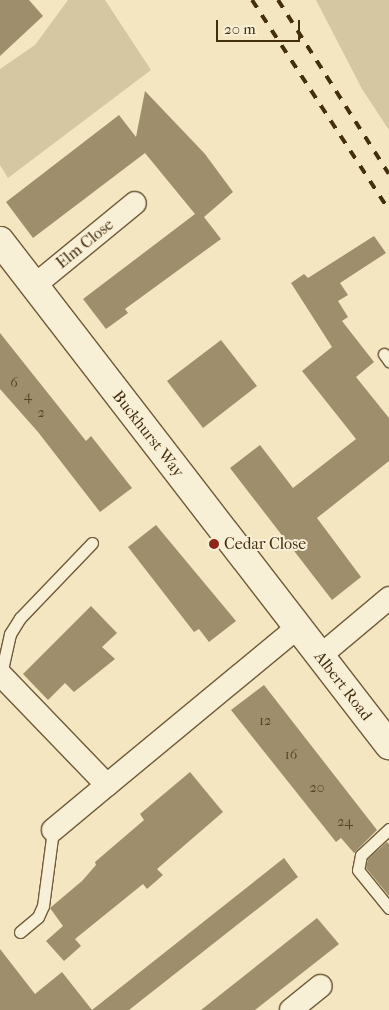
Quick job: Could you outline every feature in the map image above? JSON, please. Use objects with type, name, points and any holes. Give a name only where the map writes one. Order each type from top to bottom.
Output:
[{"type":"street","name":"Elm Close","points":[[36,285],[135,203]]},
{"type":"street","name":"Buckhurst Way","points":[[0,241],[36,285],[298,627]]},
{"type":"street","points":[[320,656],[389,598]]},
{"type":"street","name":"Albert Road","points":[[298,627],[389,745]]},
{"type":"street","points":[[53,830],[298,627]]},
{"type":"street","points":[[0,674],[106,786]]},
{"type":"street","points":[[291,1010],[321,986]]},
{"type":"lane","points":[[0,674],[10,634],[20,618],[92,543]]},
{"type":"lane","points":[[389,829],[361,855],[358,870],[389,908]]},
{"type":"lane","points":[[20,932],[38,917],[43,906],[53,830]]},
{"type":"shaded area","points":[[68,0],[105,0],[151,70],[8,178],[0,165],[0,69],[35,45]]},
{"type":"shaded area","points":[[316,0],[389,0],[389,130],[362,89]]},
{"type":"building","points":[[0,0],[29,0],[43,16],[0,56]]},
{"type":"building","points":[[145,91],[205,154],[233,192],[204,217],[221,239],[125,309],[128,313],[106,329],[83,299],[195,214],[145,153],[33,238],[6,202],[119,115],[136,137]]},
{"type":"building","points":[[374,236],[386,253],[340,283],[348,295],[338,301],[348,317],[342,321],[374,362],[356,377],[389,418],[389,461],[317,518],[361,577],[332,600],[230,468],[260,445],[293,488],[356,439],[302,371],[332,347],[291,283],[304,274],[308,278]]},
{"type":"building","points":[[0,333],[86,441],[91,436],[132,488],[100,512],[38,432],[0,389]]},
{"type":"building","points":[[221,340],[257,386],[203,428],[167,381]]},
{"type":"building","points":[[156,525],[236,621],[209,642],[199,629],[194,632],[128,547]]},
{"type":"building","points":[[91,606],[117,633],[102,647],[115,659],[74,692],[65,683],[48,700],[23,674]]},
{"type":"building","points":[[264,685],[377,830],[354,853],[341,838],[336,842],[231,710]]},
{"type":"building","points":[[190,772],[223,812],[157,869],[163,875],[147,889],[143,884],[75,939],[81,946],[64,961],[46,941],[63,926],[50,908],[82,881],[96,865],[95,862],[144,820],[140,814]]},
{"type":"building","points":[[387,842],[389,844],[389,896],[366,868],[368,859]]},
{"type":"building","points":[[284,858],[298,877],[129,1010],[92,1010]]},
{"type":"building","points":[[317,918],[339,944],[255,1010],[201,1010]]},
{"type":"building","points":[[0,949],[35,994],[62,972],[92,1010],[0,1010]]},
{"type":"railway","points":[[252,0],[389,210]]},
{"type":"railway","points":[[278,0],[389,174]]},
{"type":"place","name":"Cedar Close","points":[[214,544]]}]
